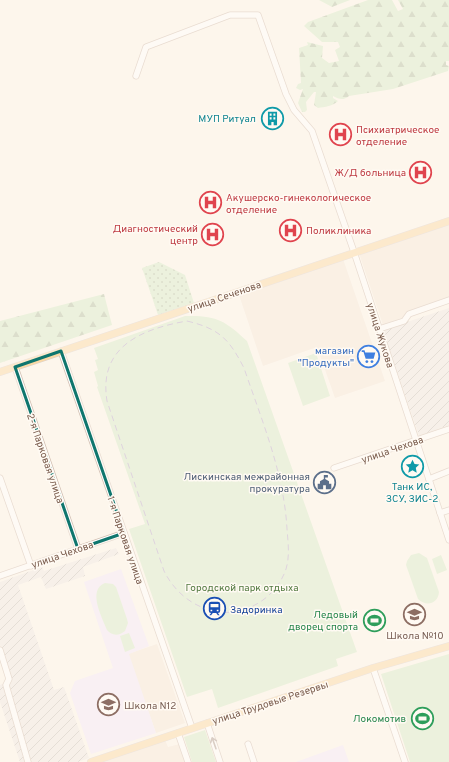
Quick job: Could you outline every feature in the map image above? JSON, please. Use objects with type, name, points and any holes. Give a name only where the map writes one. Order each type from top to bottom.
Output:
[{"type":"main road","name":"улица Сеченова","points":[[0,372],[449,221]]},
{"type":"main road","name":"улица Трудовые Резервы","points":[[91,762],[373,668],[449,646]]},
{"type":"street","name":"улица Жукова","points":[[136,76],[146,47],[230,15],[258,15],[286,94],[294,110],[312,131],[354,252],[449,540]]},
{"type":"street","points":[[379,330],[404,322],[409,314],[449,300]]},
{"type":"street","name":"1-я Парковая улица","points":[[61,351],[192,728]]},
{"type":"street","name":"2-я Парковая улица","points":[[15,367],[78,549]]},
{"type":"street","name":"улица Чехова","points":[[334,468],[449,429]]},
{"type":"street","points":[[428,479],[449,471]]},
{"type":"street","points":[[0,478],[31,566]]},
{"type":"street","points":[[440,513],[449,510]]},
{"type":"street","name":"улица Чехова","points":[[0,576],[124,533]]},
{"type":"street","points":[[0,650],[9,679],[6,685],[28,762]]},
{"type":"street","points":[[373,668],[405,762]]},
{"type":"street","points":[[207,723],[220,762]]},
{"type":"street","points":[[178,733],[188,762]]},
{"type":"street","points":[[248,744],[254,762]]},
{"type":"highlighted area","points":[[61,351],[124,533],[78,549],[15,367]]},
{"type":"shaded area","points":[[449,222],[449,300],[383,325],[359,253]]},
{"type":"shaded area","points":[[343,259],[385,381],[335,398],[317,347],[263,366],[239,295]]},
{"type":"shaded area","points":[[449,308],[449,425],[419,436],[383,330]]},
{"type":"shaded area","points":[[116,548],[119,554],[83,567],[85,576],[46,589],[41,577],[18,585],[54,690],[64,687],[89,758],[78,762],[20,762],[0,702],[0,685],[12,680],[0,645],[0,582],[42,567],[44,571]]},
{"type":"shaded area","points":[[121,569],[149,646],[129,654],[156,733],[91,754],[70,693],[75,681],[113,668],[84,582]]},
{"type":"shaded area","points":[[157,644],[185,723],[156,733],[128,654]]},
{"type":"shaded area","points":[[165,740],[168,747],[180,744],[186,762],[101,762]]},
{"type":"shaded area","points":[[343,745],[349,762],[296,762]]},
{"type":"green space","points":[[319,0],[350,0],[332,7]]},
{"type":"green space","points":[[368,0],[392,0],[398,11],[403,9],[398,0],[449,0],[449,61],[446,61],[446,65],[449,66],[448,71],[393,89],[349,96],[343,99],[333,96],[333,98],[338,101],[321,108],[314,105],[316,92],[314,92],[306,102],[307,110],[302,112],[298,103],[303,89],[300,90],[296,88],[298,84],[301,83],[299,48],[308,45],[307,42],[323,46],[322,58],[329,63],[339,61],[335,50],[340,47],[338,42],[322,42],[304,26],[308,22]]},
{"type":"green space","points":[[159,262],[185,275],[194,303],[158,315],[142,268]]},
{"type":"green space","points":[[104,294],[112,325],[0,363],[0,321]]},
{"type":"green space","name":"Городской парк отдыха","points":[[185,316],[204,317],[219,320],[232,328],[247,341],[357,652],[336,659],[338,666],[218,708],[212,689],[187,697],[129,529],[145,524],[97,387],[94,372],[98,370],[95,360],[98,359],[94,348]]},
{"type":"green space","points":[[316,353],[330,396],[303,406],[288,363]]},
{"type":"green space","points":[[419,553],[427,558],[439,592],[434,602],[431,603],[425,603],[418,599],[406,565],[411,555]]},
{"type":"green space","points":[[441,555],[447,570],[437,574],[432,559]]},
{"type":"green space","points":[[105,583],[113,584],[116,587],[128,623],[123,633],[113,634],[107,630],[99,611],[96,598],[97,591],[100,586]]},
{"type":"green space","points":[[129,633],[135,648],[125,652],[120,636]]},
{"type":"green space","name":"Локомотив","points":[[449,654],[449,762],[410,762],[381,674]]},
{"type":"green space","points":[[205,730],[216,762],[192,762],[184,737]]},
{"type":"railway","points":[[187,321],[216,332],[228,342],[239,358],[265,427],[282,488],[288,544],[286,569],[277,586],[267,597],[253,606],[243,610],[220,612],[194,604],[180,593],[169,579],[164,571],[107,401],[106,382],[109,367],[116,354],[126,344],[154,329],[187,321]]},
{"type":"place","name":"МУП Ритуал","points":[[272,118]]},
{"type":"place","name":"Психиатрическое отделение","points":[[340,135]]},
{"type":"place","name":"Ж/Д больница","points":[[421,172]]},
{"type":"place","name":"Акушерско-гинекологическое отделение","points":[[210,203]]},
{"type":"place","name":"Поликлиника","points":[[290,230]]},
{"type":"place","name":"Диагностический центр","points":[[213,234]]},
{"type":"place","name":"магазин \"Продукты\"","points":[[369,356]]},
{"type":"place","name":"Танк ИС, ЗСУ, ЗИС-2","points":[[412,466]]},
{"type":"place","name":"Лискинская межрайонная прокуратура","points":[[325,482]]},
{"type":"place","name":"Задоринка","points":[[215,609]]},
{"type":"place","name":"Школа №10","points":[[415,615]]},
{"type":"place","name":"Ледовый дворец спорта","points":[[374,620]]},
{"type":"place","name":"Школа N12","points":[[108,705]]},
{"type":"place","name":"Локомотив","points":[[422,718]]}]
